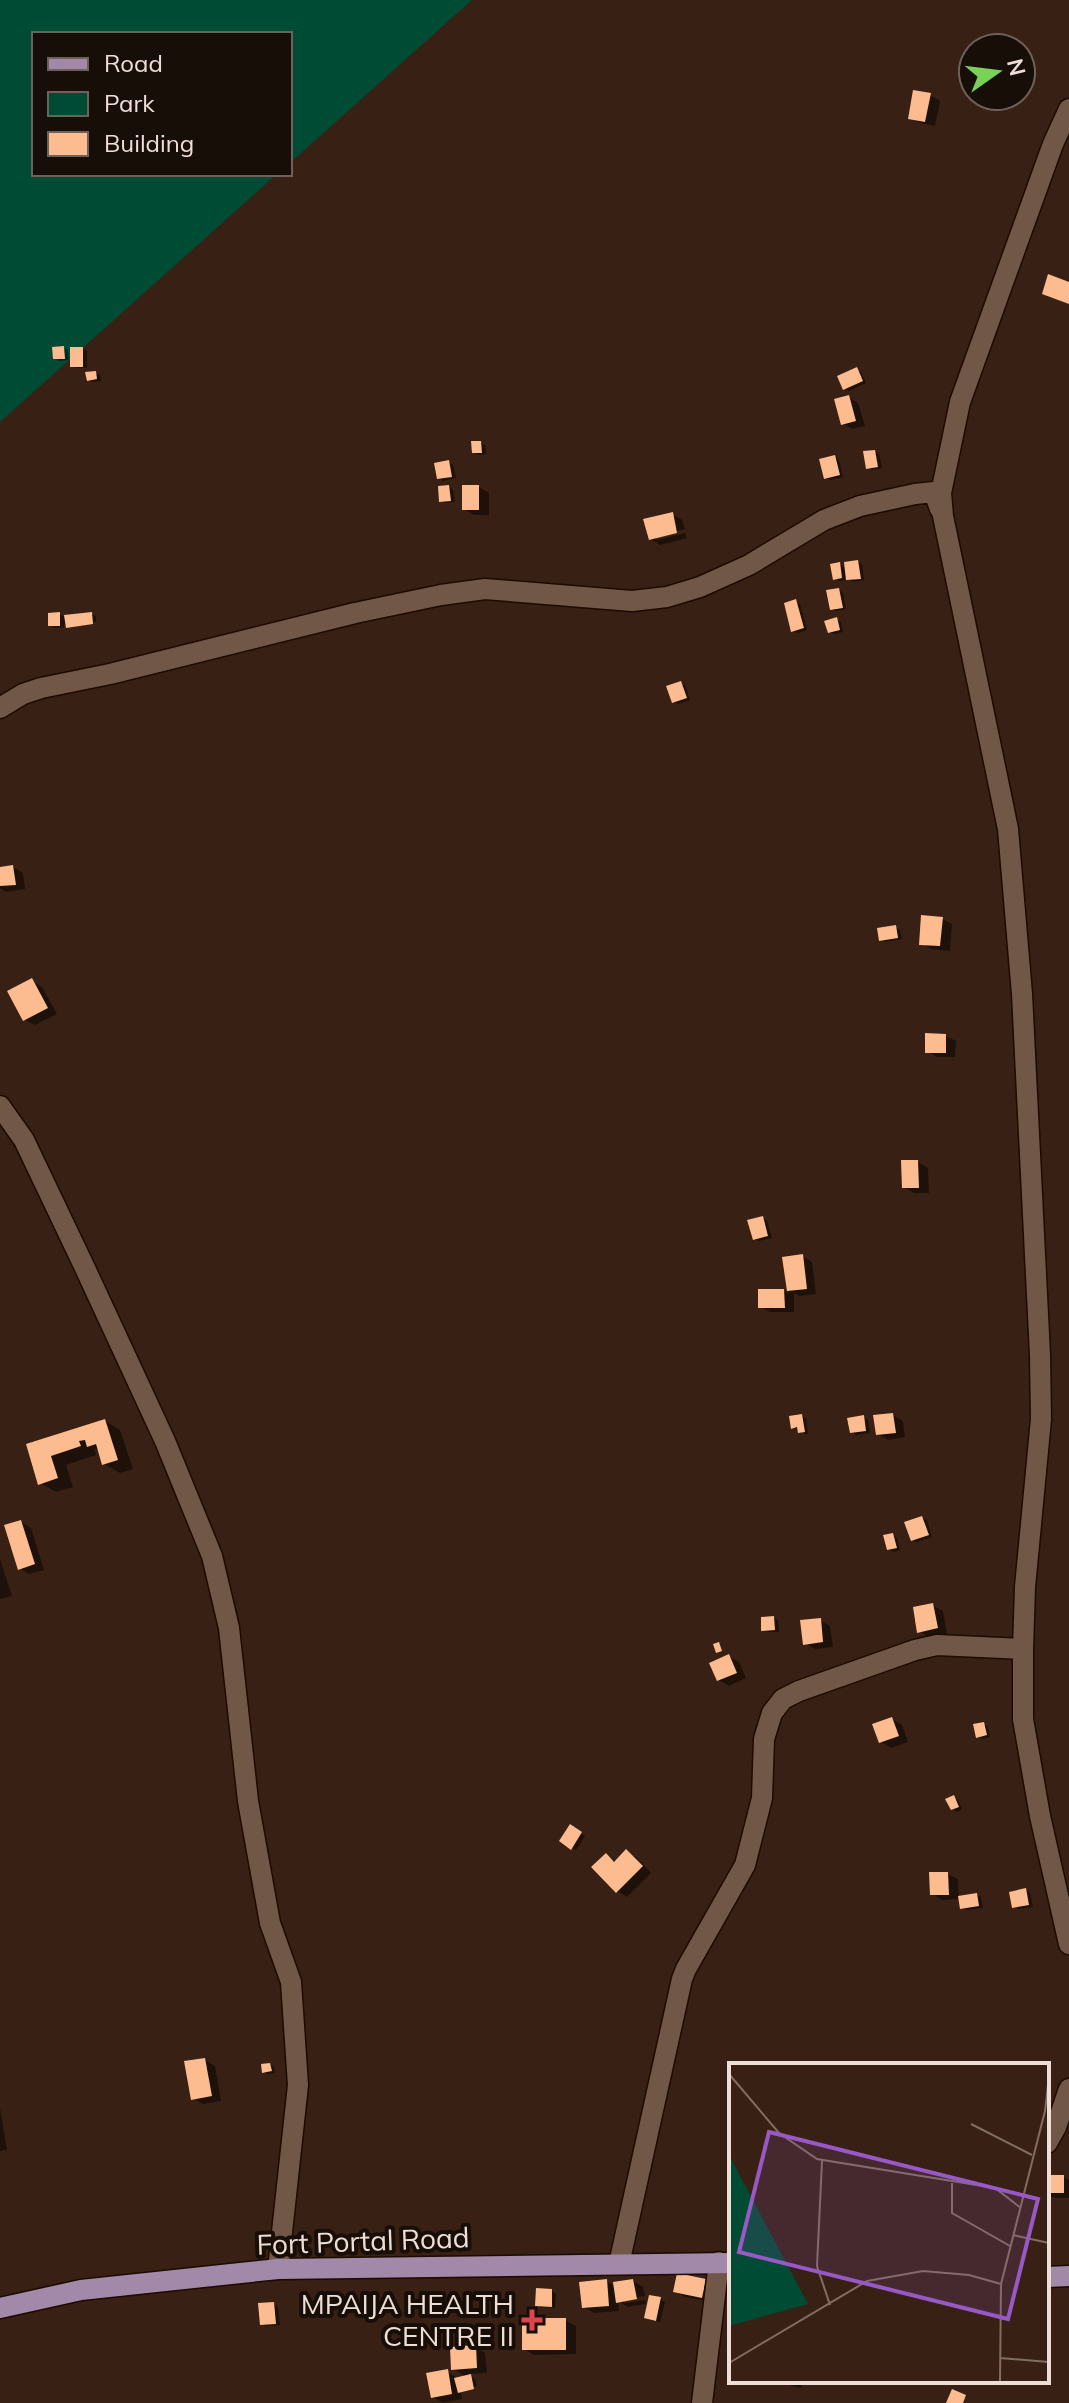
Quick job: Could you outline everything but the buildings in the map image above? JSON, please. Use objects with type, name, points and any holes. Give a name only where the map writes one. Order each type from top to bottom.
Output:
[{"type":"main road","name":"Fort Portal Road","points":[[0,2308],[81,2290],[278,2269],[725,2263]]},
{"type":"main road","points":[[1049,2277],[1069,2276]]},
{"type":"street","points":[[1069,109],[1053,144],[960,402],[941,493],[943,516],[1008,829],[1022,994],[1040,1355],[1041,1419],[1025,1587],[1023,1719],[1040,1816],[1069,1944]]},
{"type":"street","points":[[0,708],[23,694],[41,688],[441,595],[485,589],[632,601],[667,597],[700,587],[749,565],[824,520],[860,506],[915,494],[934,492],[943,516]]},
{"type":"street","points":[[0,1106],[24,1140],[131,1365],[212,1556],[220,1584],[229,1628],[248,1801],[270,1923],[291,1982],[298,2085],[278,2269]]},
{"type":"street","points":[[619,2264],[682,1979],[745,1865],[762,1798],[764,1739],[772,1713],[783,1699],[799,1691],[915,1650],[937,1645],[1023,1649]]},
{"type":"street","points":[[1049,2139],[1069,2089]]},
{"type":"street","points":[[702,2403],[725,2263]]},
{"type":"green space","points":[[0,0],[472,0],[292,161],[292,32],[32,32],[32,176],[275,176],[0,422]]},
{"type":"place","name":"MPAIJA HEALTH CENTRE II","points":[[532,2320]]}]
